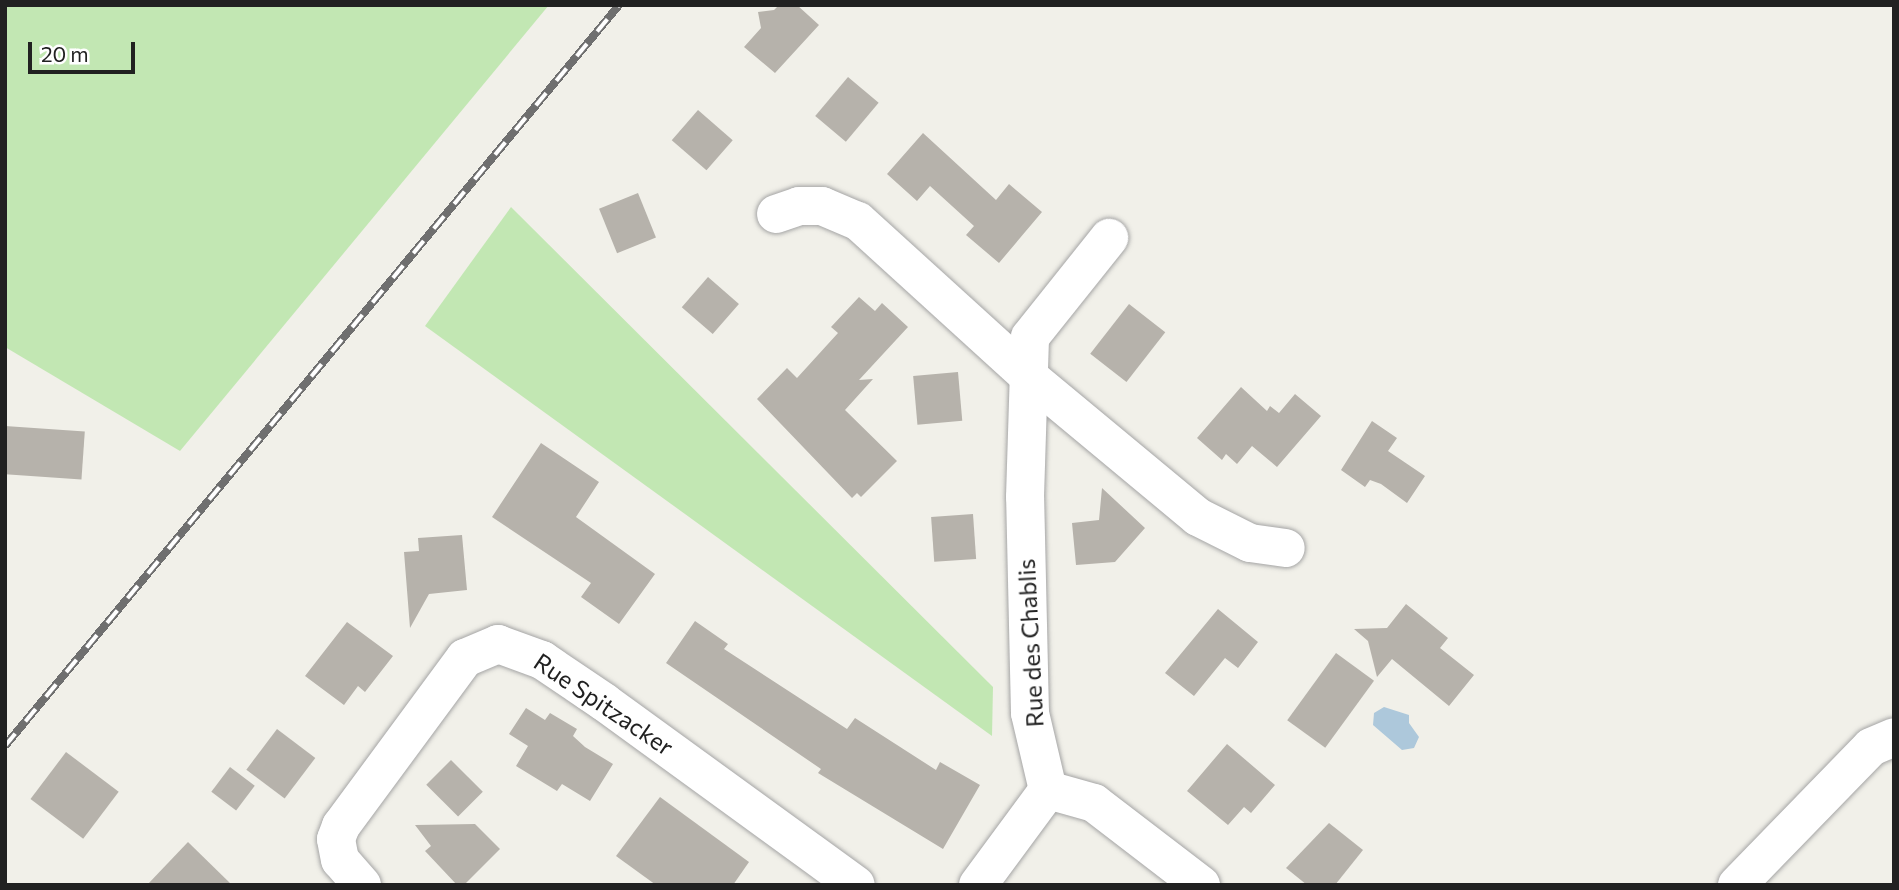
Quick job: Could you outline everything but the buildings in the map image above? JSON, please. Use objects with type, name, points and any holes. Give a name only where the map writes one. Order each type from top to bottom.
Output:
[{"type":"street","points":[[776,214],[799,206],[822,206],[858,221],[1027,375],[1198,517],[1250,542],[1286,548]]},
{"type":"street","name":"Rue des Chablis","points":[[1048,790],[1030,713],[1025,497],[1030,337],[1109,238]]},
{"type":"street","name":"Rue Spitzacker","points":[[362,885],[337,849],[336,839],[348,813],[466,658],[498,644],[542,660],[595,695],[856,885]]},
{"type":"street","points":[[1737,885],[1871,747],[1894,737]]},
{"type":"street","points":[[978,885],[1048,790],[1094,803],[1201,885]]},
{"type":"green space","points":[[5,5],[549,5],[180,451],[5,347]]},
{"type":"green space","points":[[511,207],[993,687],[992,736],[425,326]]},
{"type":"water","points":[[1384,707],[1409,715],[1409,723],[1419,737],[1414,748],[1402,750],[1373,725],[1374,713]]},
{"type":"railway","points":[[5,746],[619,5]]}]
